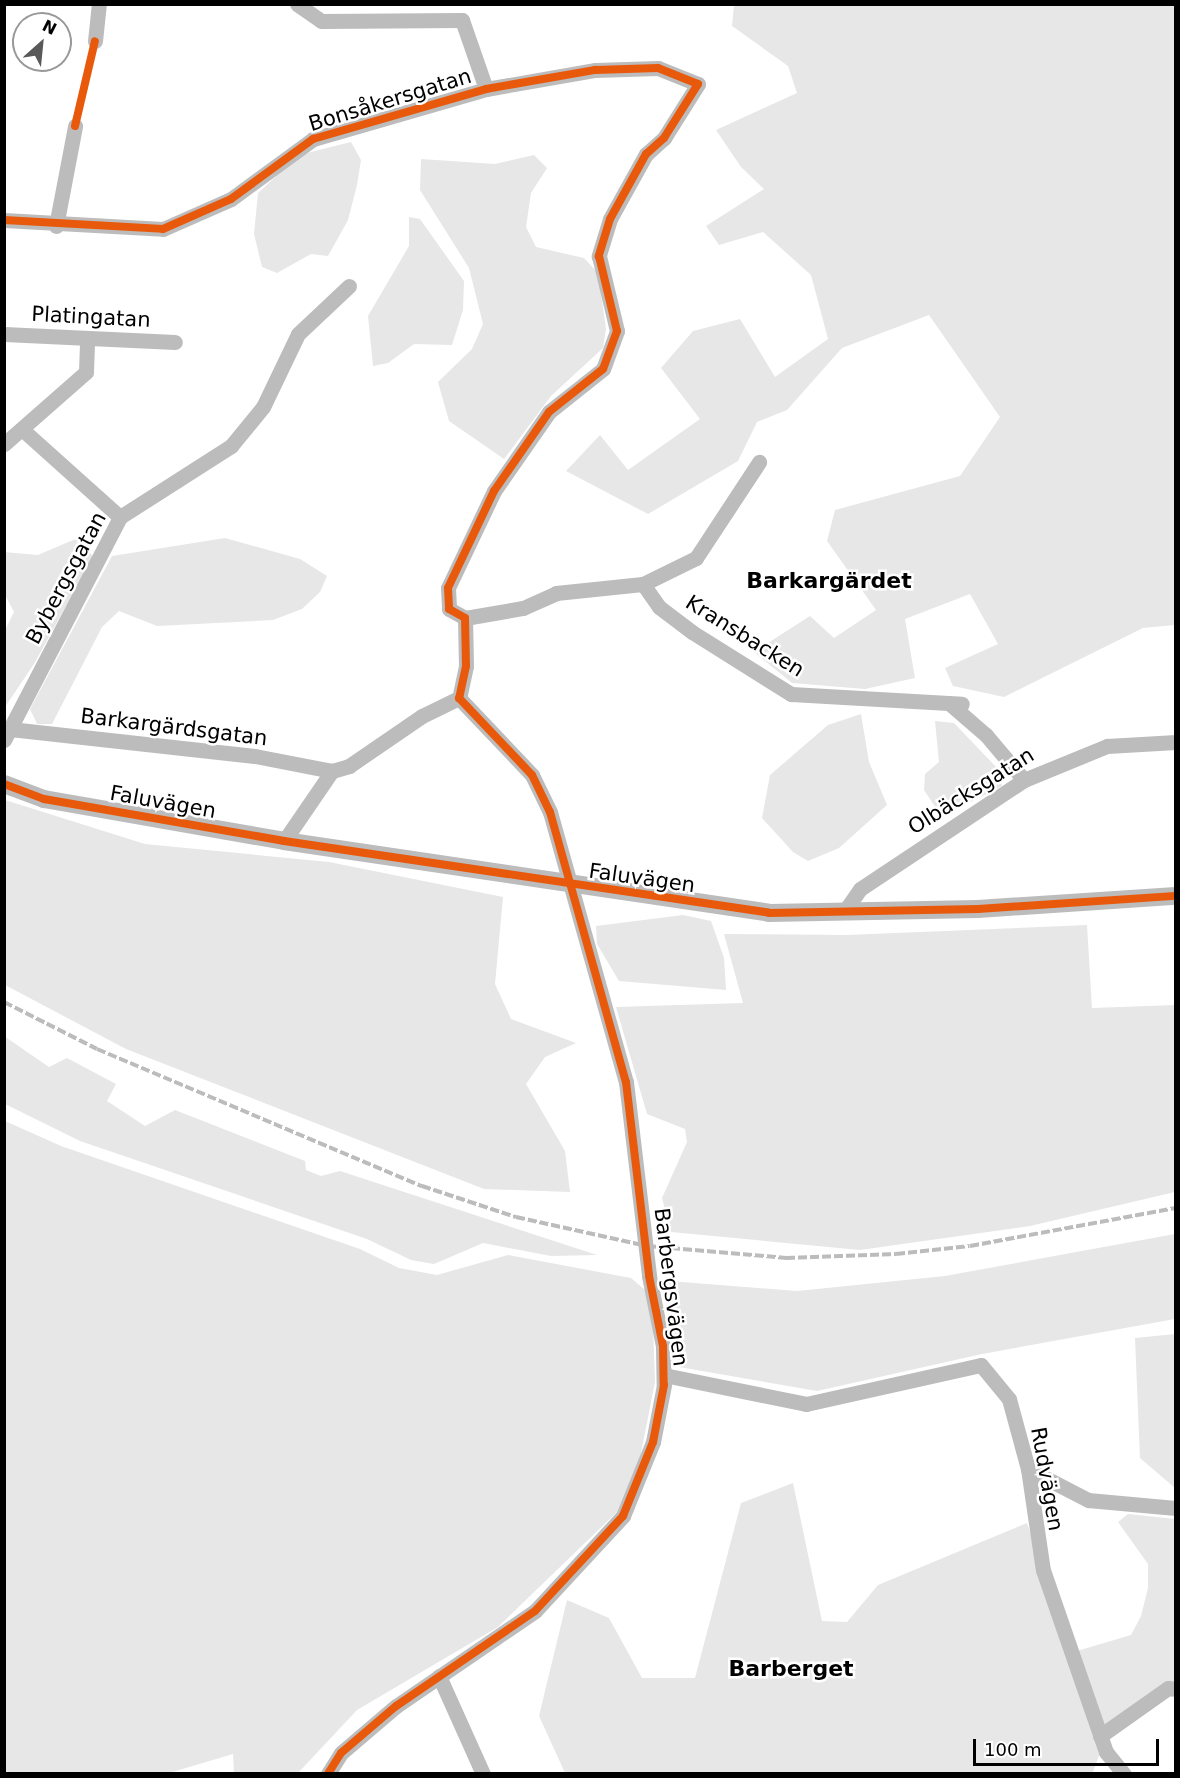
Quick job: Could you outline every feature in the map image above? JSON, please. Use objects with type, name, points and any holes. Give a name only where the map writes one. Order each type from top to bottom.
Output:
[{"type":"street","points":[[95,41],[99,4]]},
{"type":"street","points":[[297,4],[321,21],[460,12],[486,89]]},
{"type":"street","name":"Bonsåkersgatan","points":[[4,220],[56,226],[163,229],[231,199],[313,140],[486,89],[595,70],[647,68],[698,84],[664,138],[646,154],[610,219],[599,256],[617,331],[603,369],[549,412],[494,491],[448,588],[449,609],[465,618]]},
{"type":"street","points":[[56,226],[75,126]]},
{"type":"street","name":"Bybergsgatan","points":[[7,735],[120,517],[231,446],[263,407],[298,334],[349,286]]},
{"type":"street","name":"Platingatan","points":[[4,334],[87,340],[175,342]]},
{"type":"street","points":[[4,444],[24,431],[86,372],[87,340]]},
{"type":"street","points":[[24,431],[120,517]]},
{"type":"street","points":[[284,841],[332,771],[349,766],[422,716],[459,698],[466,666],[465,618],[523,608],[556,593],[643,584],[696,558],[759,462]]},
{"type":"street","name":"Kransbacken","points":[[643,584],[659,607],[692,632],[791,694],[956,704],[1024,780]]},
{"type":"street","name":"Barbergsvägen","points":[[328,1773],[340,1753],[367,1729],[439,1676],[535,1611],[623,1516],[653,1442],[664,1375],[626,1082],[550,812],[532,774],[459,698]]},
{"type":"street","name":"Barkargärdsgatan","points":[[7,735],[255,756],[332,771]]},
{"type":"street","name":"Olbäcksgatan","points":[[844,912],[860,889],[1024,780],[1107,746],[1176,742]]},
{"type":"street","name":"Faluvägen","points":[[4,784],[44,799],[284,841],[570,886],[769,913],[844,912],[1176,896]]},
{"type":"street","name":"Rudvägen","points":[[664,1375],[806,1404],[981,1365],[1010,1399],[1029,1469],[1043,1570],[1100,1736],[1124,1773]]},
{"type":"street","points":[[1029,1469],[1088,1500],[1176,1508]]},
{"type":"street","points":[[439,1676],[483,1773]]},
{"type":"street","points":[[1100,1736],[1168,1688],[1176,1689]]},
{"type":"shaded area","points":[[734,5],[1175,5],[1175,625],[1143,628],[1004,697],[953,686],[945,668],[998,644],[970,594],[905,619],[915,678],[865,689],[792,683],[754,652],[810,616],[834,638],[876,610],[827,541],[835,510],[960,476],[1000,417],[929,315],[842,348],[787,410],[757,422],[738,461],[648,514],[566,471],[600,435],[628,470],[700,419],[661,368],[693,331],[740,319],[775,377],[828,339],[811,275],[763,232],[719,245],[706,226],[764,189],[741,167],[716,130],[797,93],[788,66],[732,26]]},
{"type":"shaded area","points":[[351,142],[361,160],[357,185],[348,220],[328,256],[311,254],[277,273],[262,267],[254,234],[258,193],[299,155]]},
{"type":"shaded area","points":[[534,155],[547,168],[531,193],[526,227],[536,247],[584,258],[598,273],[606,329],[603,348],[551,396],[504,459],[449,421],[438,382],[472,349],[483,324],[469,268],[420,190],[421,159],[495,164]]},
{"type":"shaded area","points":[[409,217],[420,219],[464,281],[463,310],[452,345],[414,344],[388,363],[373,366],[368,316],[409,246]]},
{"type":"shaded area","points":[[80,537],[93,557],[34,664],[5,707],[5,630],[14,612],[5,595],[4,552],[38,555]]},
{"type":"shaded area","points":[[225,538],[300,559],[327,576],[320,592],[302,609],[273,620],[157,626],[119,611],[102,627],[52,724],[37,724],[30,709],[112,556]]},
{"type":"shaded area","points":[[861,714],[869,762],[887,805],[839,848],[808,861],[793,852],[762,818],[770,775],[828,725]]},
{"type":"shaded area","points":[[935,721],[954,723],[999,770],[1002,786],[942,817],[924,790],[925,774],[939,762]]},
{"type":"shaded area","points":[[5,800],[145,844],[329,862],[503,897],[495,984],[511,1019],[576,1043],[545,1057],[526,1084],[565,1151],[570,1192],[484,1189],[126,1049],[5,985]]},
{"type":"shaded area","points":[[683,915],[711,921],[724,958],[726,990],[619,981],[597,944],[596,926]]},
{"type":"shaded area","points":[[1087,925],[1092,1008],[1175,1005],[1175,1192],[1030,1226],[860,1250],[671,1232],[662,1198],[687,1142],[685,1129],[647,1114],[616,1007],[743,1003],[724,934],[847,935]]},
{"type":"shaded area","points":[[4,1036],[49,1067],[67,1058],[116,1084],[107,1101],[145,1126],[175,1110],[305,1161],[306,1170],[321,1176],[340,1171],[597,1255],[551,1256],[483,1243],[434,1264],[411,1260],[367,1239],[80,1141],[5,1104]]},
{"type":"shaded area","points":[[5,1121],[61,1146],[360,1249],[399,1268],[437,1275],[508,1255],[631,1278],[652,1296],[655,1382],[640,1458],[617,1512],[498,1627],[357,1710],[298,1773],[234,1773],[233,1754],[169,1773],[5,1774]]},
{"type":"shaded area","points":[[1175,1234],[1175,1319],[982,1354],[817,1391],[679,1367],[669,1281],[797,1291],[945,1276]]},
{"type":"shaded area","points":[[1176,1334],[1175,1488],[1140,1458],[1135,1338]]},
{"type":"shaded area","points":[[793,1483],[822,1621],[847,1622],[878,1585],[1027,1523],[1101,1751],[1092,1774],[565,1773],[539,1716],[567,1600],[609,1618],[642,1678],[695,1678],[741,1503]]},
{"type":"shaded area","points":[[1128,1514],[1175,1519],[1175,1682],[1102,1728],[1077,1651],[1131,1635],[1141,1616],[1148,1588],[1148,1564],[1118,1522]]},
{"type":"railway","points":[[4,1002],[97,1049],[422,1186],[516,1217],[647,1246],[786,1258],[896,1254],[970,1246],[1176,1208]]},
{"type":"cycle path","points":[[75,126],[95,41]]},
{"type":"cycle path","points":[[4,220],[163,229],[231,199],[313,139],[486,89],[595,70],[658,68],[698,84],[664,138],[646,154],[610,219],[599,256],[617,331],[603,369],[549,412],[494,491],[448,588],[449,609],[465,618],[466,666],[459,698],[532,775],[550,812],[626,1082],[649,1276],[663,1346],[664,1385],[653,1442],[623,1516],[535,1611],[396,1706],[341,1753],[328,1774]]},
{"type":"cycle path","points":[[4,784],[44,799],[284,841],[769,913],[978,909],[1176,896]]},
{"type":"district","name":"Barkargärdet","points":[[829,581]]},
{"type":"district","name":"Barberget","points":[[791,1669]]}]
